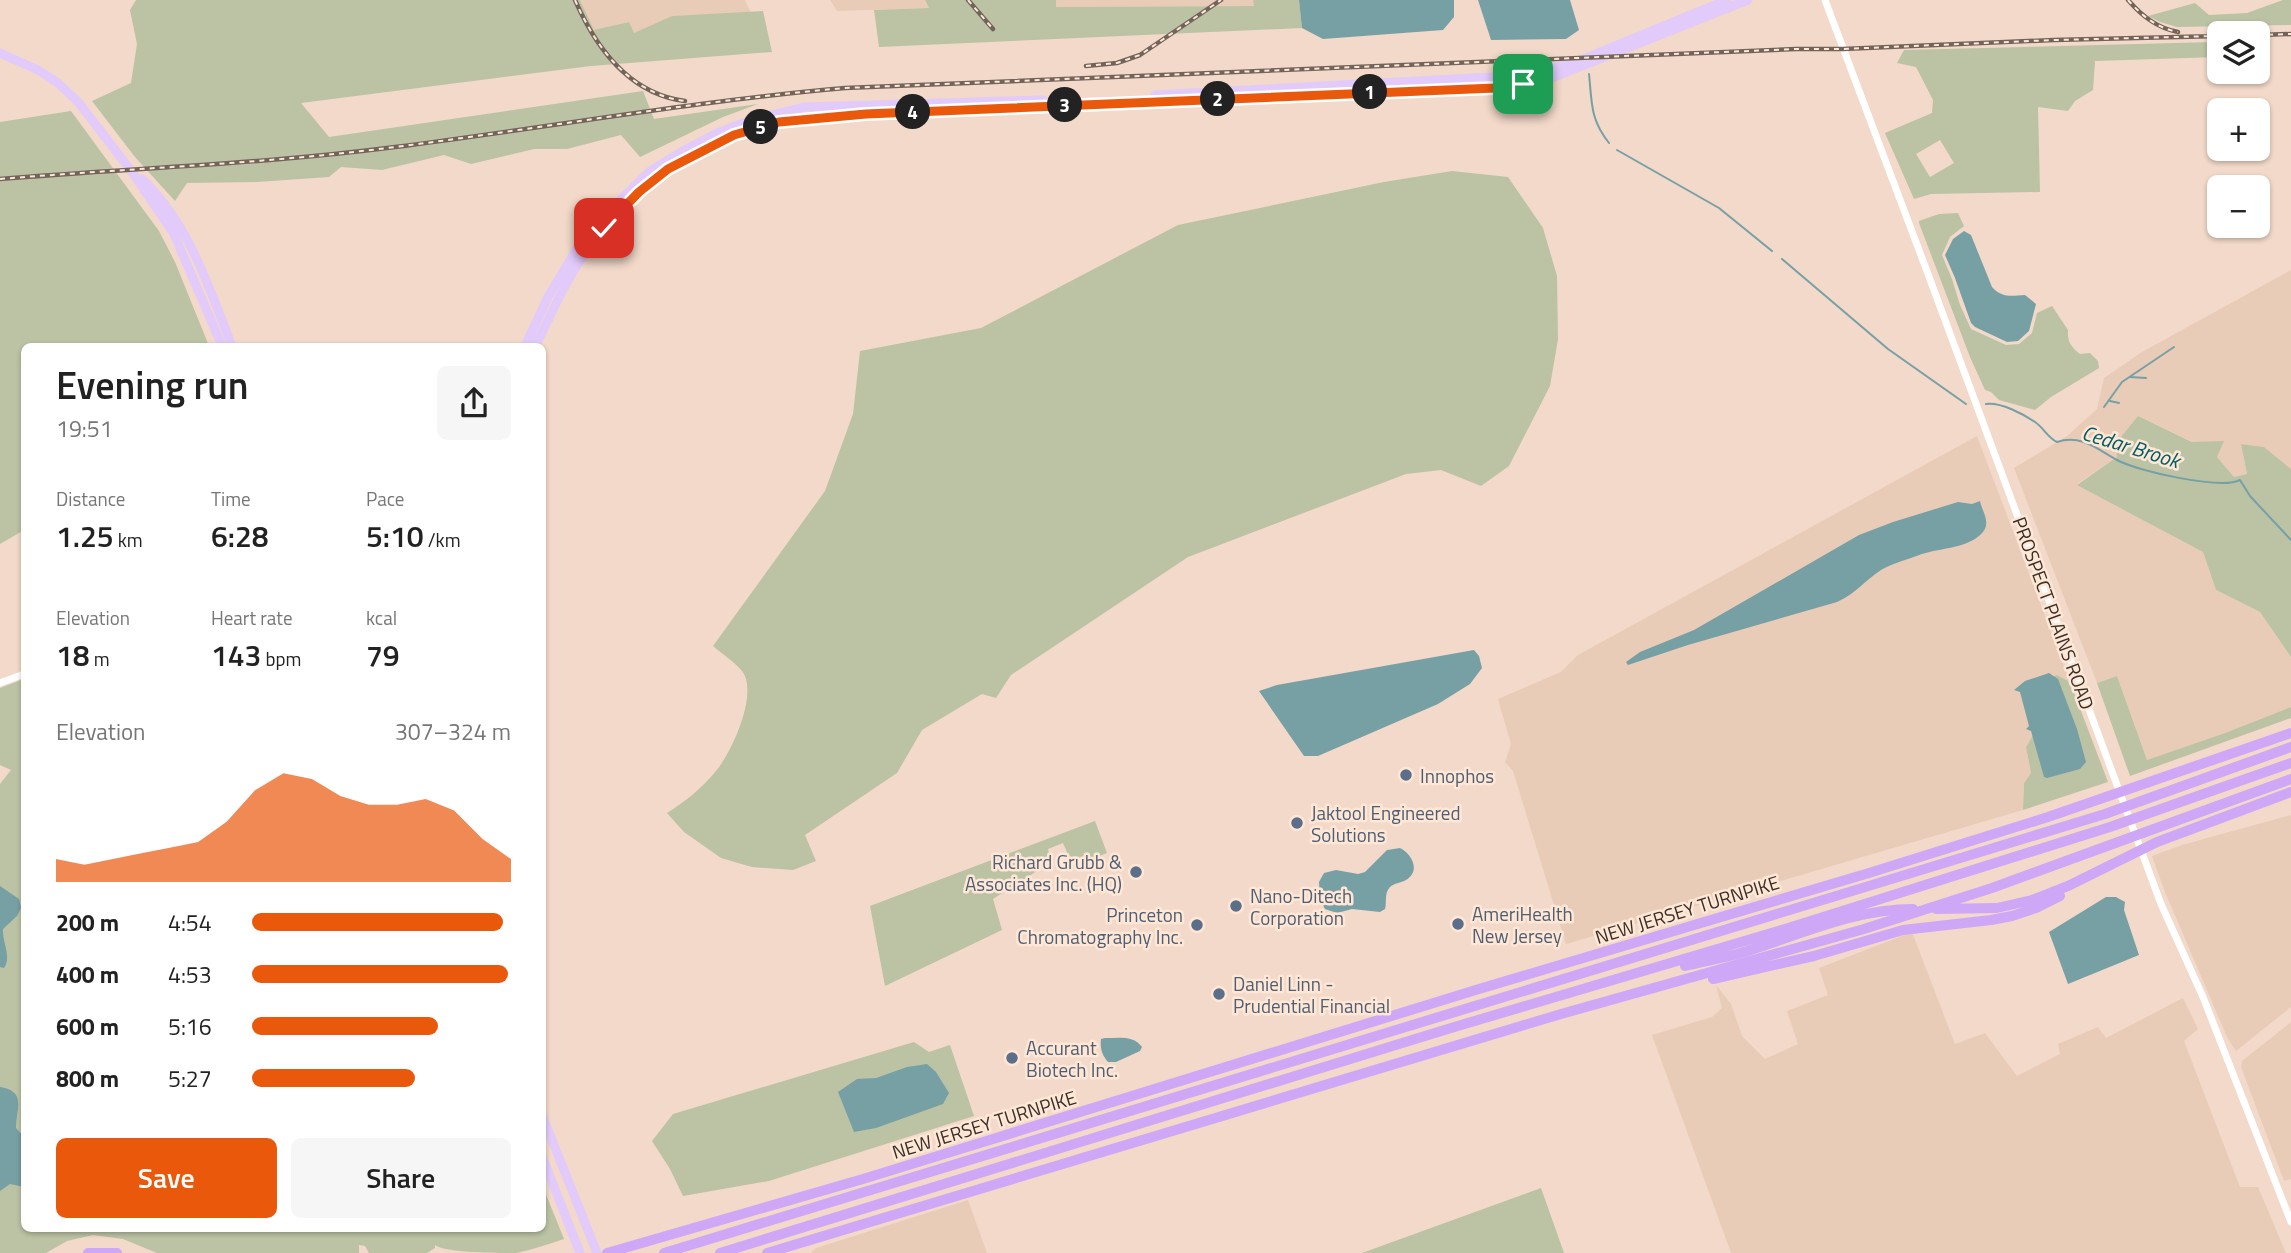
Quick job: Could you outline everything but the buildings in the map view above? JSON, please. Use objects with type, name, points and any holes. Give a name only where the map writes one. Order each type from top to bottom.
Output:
[{"type":"highway","name":"NEW JERSEY TURNPIKE","points":[[607,1253],[886,1172],[1479,989],[1868,873],[2048,817],[2291,733]]},
{"type":"highway","name":"NEW JERSEY TURNPIKE","points":[[664,1253],[2105,814],[2291,747]]},
{"type":"highway","points":[[720,1253],[2110,828],[2291,763]]},
{"type":"highway","points":[[767,1253],[1552,1017],[1864,929],[1992,888],[2291,779]]},
{"type":"highway","points":[[1544,1002],[1573,997],[1717,959],[1875,911],[2005,906],[2032,900],[2068,886],[2157,842],[2291,792]]},
{"type":"highway","points":[[1634,995],[1814,956],[1903,930],[1991,920],[2024,913],[2071,891],[2129,855]]},
{"type":"highway","points":[[88,1253],[117,1253]]},
{"type":"main road","points":[[525,343],[579,244],[624,194],[650,171],[681,152],[717,133],[751,120],[805,107],[1138,96],[1529,75],[1586,58],[1727,0]]},
{"type":"main road","points":[[538,343],[578,263],[604,228],[639,192],[668,169],[734,135],[779,122],[866,114],[1495,88],[1549,79],[1748,0]]},
{"type":"main road","points":[[0,53],[38,70],[58,83],[79,103],[132,172],[178,241],[221,343]]},
{"type":"main road","points":[[132,172],[159,198],[180,228],[203,274],[231,343]]},
{"type":"main road","points":[[546,1125],[597,1253]]},
{"type":"main road","points":[[546,1166],[580,1253]]},
{"type":"street","name":"PROSPECT PLAINS ROAD","points":[[1825,0],[2161,904],[2203,997],[2291,1222]]},
{"type":"street","points":[[0,683],[21,675]]},
{"type":"shaded area","points":[[580,0],[745,0],[751,13],[672,16],[634,34],[628,22],[594,31]]},
{"type":"shaded area","points":[[830,0],[925,0],[930,8],[837,11]]},
{"type":"shaded area","points":[[1056,0],[1253,0],[1255,6],[1056,7]]},
{"type":"shaded area","points":[[2291,270],[2291,469],[2264,447],[2241,444],[2247,474],[2234,477],[2217,457],[2223,442],[2193,442],[2138,416],[2117,457],[2077,484],[2203,552],[2216,590],[2260,612],[2291,657],[2291,707],[2147,760],[2117,676],[2097,683],[2014,468],[2067,436],[2097,409],[2104,378],[2142,352]]},
{"type":"shaded area","points":[[1977,436],[2070,682],[2057,675],[2036,730],[2026,747],[2031,773],[2024,783],[2023,810],[1566,944],[1513,771],[1505,762],[1511,744],[1498,699],[1561,672],[1578,655]]},
{"type":"shaded area","points":[[2291,815],[2291,1007],[2236,1051],[2227,1037],[2152,856]]},
{"type":"shaded area","points":[[1912,932],[1955,1044],[1985,1033],[2017,1076],[2060,1054],[2058,1044],[2098,1027],[2106,1038],[2183,998],[2198,1029],[2184,1041],[2240,1187],[2258,1187],[2286,1253],[1731,1253],[1652,1035],[1712,1017],[1722,1008],[1716,985],[1731,1004],[1742,1036],[1765,1059],[1798,1044],[1787,1011],[1828,995],[1819,968]]},
{"type":"shaded area","points":[[2291,1022],[2291,1179],[2284,1181],[2241,1067],[2242,1061]]},
{"type":"shaded area","points":[[968,1200],[987,1253],[811,1253],[816,1248]]},
{"type":"green space","points":[[136,0],[580,0],[594,30],[629,22],[634,33],[672,16],[763,11],[772,52],[591,66],[301,103],[329,137],[643,91],[654,119],[758,104],[723,117],[640,157],[621,135],[567,149],[534,149],[471,164],[444,155],[382,170],[341,167],[329,177],[187,183],[175,201],[135,157],[92,101],[131,83],[137,44],[130,10]]},
{"type":"green space","points":[[925,0],[1056,0],[1056,7],[1254,6],[1253,0],[1299,0],[1302,28],[879,47],[874,10],[929,8]]},
{"type":"green space","points":[[2283,0],[2291,0],[2291,25],[2270,25],[2270,21],[2207,21],[2207,26],[2177,27],[2148,16],[2195,3],[2209,15],[2247,13]]},
{"type":"green space","points":[[2207,42],[2207,57],[2095,61],[2093,90],[2075,101],[2068,111],[2038,107],[2040,192],[1931,194],[1914,199],[1885,133],[1932,113],[1933,100],[1916,67],[1897,63],[1904,50]],"holes":[[[1940,140],[1954,163],[1930,177],[1916,154]]]},
{"type":"green space","points":[[71,111],[159,231],[175,262],[208,343],[21,343],[21,532],[0,544],[0,122]]},
{"type":"green space","points":[[1452,171],[1508,177],[1543,228],[1557,276],[1558,339],[1550,386],[1509,466],[1481,486],[1441,470],[1406,474],[1188,557],[1011,675],[996,698],[982,694],[922,730],[897,773],[805,835],[816,861],[793,870],[752,867],[721,858],[684,832],[667,813],[711,777],[736,737],[745,707],[746,681],[742,671],[713,646],[825,491],[853,414],[860,351],[981,328],[1178,225],[1384,182]]},
{"type":"green space","points":[[1958,213],[1964,226],[1950,237],[1942,255],[1971,329],[2006,345],[2019,344],[2032,333],[2037,313],[2052,306],[2068,330],[2072,346],[2080,354],[2090,353],[2098,361],[2099,368],[2035,410],[1999,400],[1985,390],[1970,357],[1919,223],[1939,214]]},
{"type":"green space","points":[[2138,416],[2192,442],[2224,441],[2217,457],[2234,477],[2247,474],[2241,444],[2264,447],[2291,469],[2291,657],[2260,612],[2216,590],[2203,552],[2077,485],[2117,457],[2117,442]]},
{"type":"green space","points":[[2057,675],[2070,682],[2108,782],[2023,810],[2024,783],[2031,773],[2026,747],[2036,730],[2046,679]]},
{"type":"green space","points":[[2117,676],[2147,760],[2291,707],[2291,718],[2130,776],[2097,683]]},
{"type":"green space","points":[[21,680],[21,1232],[546,1232],[546,1194],[564,1239],[516,1253],[461,1251],[435,1245],[435,1248],[427,1253],[369,1253],[365,1246],[359,1245],[359,1253],[157,1253],[123,1239],[93,1235],[67,1241],[46,1253],[0,1253],[0,784],[11,770],[0,765],[0,688]]},
{"type":"green space","points":[[1095,821],[1107,853],[1089,860],[1070,859],[1063,843],[1048,849],[1051,862],[993,899],[1002,930],[885,986],[870,906]]},
{"type":"green space","points":[[914,1042],[929,1052],[950,1045],[974,1116],[769,1181],[683,1196],[652,1141],[673,1114]]},
{"type":"green space","points":[[1541,1188],[1564,1253],[1362,1253]]},
{"type":"water","points":[[1299,0],[1454,0],[1454,17],[1443,30],[1323,39],[1302,28]]},
{"type":"water","points":[[1478,0],[1570,0],[1579,30],[1566,39],[1491,40]]},
{"type":"water","points":[[1964,231],[1971,235],[1992,287],[2003,295],[2025,295],[2036,304],[2029,331],[2018,341],[2007,342],[1971,323],[1945,255],[1953,239]]},
{"type":"water","points":[[1980,501],[1986,524],[1977,537],[1955,547],[1922,554],[1891,565],[1837,602],[1628,665],[1626,662],[1640,652],[1694,630],[1859,535],[1958,502],[1972,504]]},
{"type":"water","points":[[1474,650],[1479,656],[1482,668],[1470,684],[1438,704],[1318,756],[1304,756],[1259,691],[1277,685]]},
{"type":"water","points":[[2049,673],[2058,679],[2086,762],[2080,769],[2047,778],[2044,777],[2031,731],[2026,729],[2029,726],[2020,692],[2014,690],[2025,681]]},
{"type":"water","points":[[1400,848],[1411,858],[1414,868],[1411,876],[1388,889],[1385,909],[1380,912],[1352,909],[1337,913],[1325,909],[1320,899],[1319,882],[1324,873],[1336,870],[1358,874],[1365,872],[1387,850]]},
{"type":"water","points":[[0,886],[19,899],[21,908],[17,916],[3,929],[7,954],[4,968],[0,967]]},
{"type":"water","points":[[2106,897],[2116,897],[2125,902],[2124,910],[2139,955],[2068,984],[2049,932]]},
{"type":"water","points":[[1101,1039],[1130,1039],[1142,1047],[1140,1051],[1116,1062],[1108,1062],[1101,1049]]},
{"type":"water","points":[[927,1064],[936,1072],[949,1093],[943,1104],[876,1128],[854,1132],[838,1092],[857,1079],[876,1078],[907,1067]]},
{"type":"water","points":[[0,1087],[14,1092],[17,1097],[16,1128],[21,1134],[21,1186],[10,1184],[0,1191]]},
{"type":"waterway","name":"Cedar Brook","points":[[1589,74],[1595,118],[1609,143]]},
{"type":"waterway","name":"Cedar Brook","points":[[1617,150],[1719,208],[1772,251]]},
{"type":"waterway","name":"Cedar Brook","points":[[1782,259],[1888,349],[1966,404]]},
{"type":"waterway","points":[[2104,407],[2122,382],[2174,347]]},
{"type":"waterway","points":[[2130,377],[2146,378]]},
{"type":"waterway","points":[[2110,401],[2119,403]]},
{"type":"waterway","name":"Cedar Brook","points":[[1986,404],[2005,407],[2024,416],[2038,424],[2057,442],[2081,441],[2117,460],[2142,469],[2198,481],[2216,483],[2240,480],[2250,496],[2291,540]]},
{"type":"railway","points":[[575,0],[593,35],[617,66],[648,89],[665,97],[685,101]]},
{"type":"railway","points":[[968,0],[993,29]]},
{"type":"railway","points":[[1086,66],[1117,63],[1140,55],[1221,0]]},
{"type":"railway","points":[[2128,0],[2150,20],[2163,28],[2178,32]]},
{"type":"railway","points":[[2270,35],[2291,34]]},
{"type":"railway","points":[[0,179],[346,153],[732,100],[845,88],[1796,49],[2207,36]]},
{"type":"place","name":"Innophos","points":[[1406,775]]},
{"type":"place","name":"Jaktool Engineered Solutions","points":[[1297,823]]},
{"type":"place","name":"Richard Grubb & Associates Inc. (HQ)","points":[[1136,872]]},
{"type":"place","name":"Nano-Ditech Corporation","points":[[1236,906]]},
{"type":"place","name":"AmeriHealth New Jersey","points":[[1458,924]]},
{"type":"place","name":"Princeton Chromatography Inc.","points":[[1197,925]]},
{"type":"place","name":"Daniel Linn - Prudential Financial","points":[[1219,994]]},
{"type":"place","name":"Accurant Biotech Inc.","points":[[1012,1058]]},
{"type":"route","points":[[604,228],[639,192],[668,169],[734,135],[779,122],[866,114],[1495,88],[1523,84]]}]
